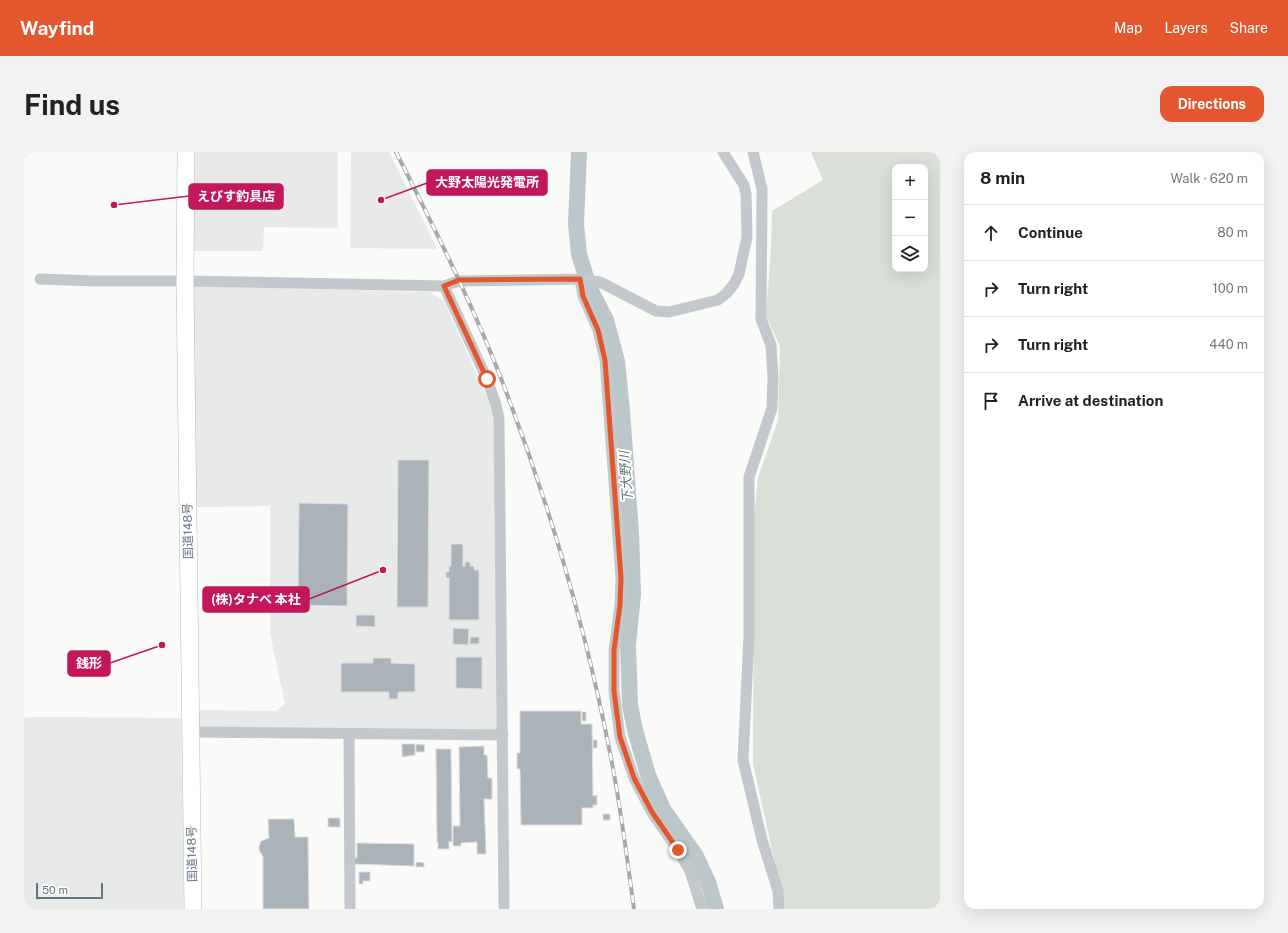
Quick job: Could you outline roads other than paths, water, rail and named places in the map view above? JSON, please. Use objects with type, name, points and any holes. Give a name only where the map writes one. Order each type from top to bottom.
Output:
[{"type":"highway","name":"国道148号","points":[[186,152],[185,281],[193,909]]},
{"type":"street","points":[[40,279],[444,286],[459,280],[580,279],[600,282],[656,311],[669,312],[718,300],[727,293],[739,274],[747,237],[746,194],[744,185],[723,152]]},
{"type":"street","points":[[753,152],[762,189],[761,319],[771,346],[774,376],[772,408],[749,477],[749,636],[743,760],[760,833],[778,891],[780,909]]},
{"type":"street","points":[[580,279],[583,296],[598,330],[605,360],[621,578],[620,605],[614,650],[614,691],[620,737],[638,785],[652,812],[678,850],[690,871],[702,909]]},
{"type":"street","points":[[444,286],[487,379],[499,419],[504,909]]},
{"type":"street","points":[[191,732],[503,736]]},
{"type":"street","points":[[349,734],[350,909]]},
{"type":"waterway","name":"下大野川","points":[[579,152],[576,224],[579,254],[589,287],[606,320],[617,361],[622,411],[631,533],[633,594],[628,645],[630,705],[635,730],[648,775],[663,809],[696,856],[708,882],[716,909]]},
{"type":"railway","points":[[396,152],[448,256],[484,336],[531,459],[547,508],[576,607],[601,707],[618,796],[634,909]]},
{"type":"place","name":"大野太陽光発電所","points":[[381,200]]},
{"type":"place","name":"えびす釣具店","points":[[114,205]]},
{"type":"place","name":"(株)タナベ 本社","points":[[383,570]]},
{"type":"place","name":"銭形","points":[[162,645]]}]
